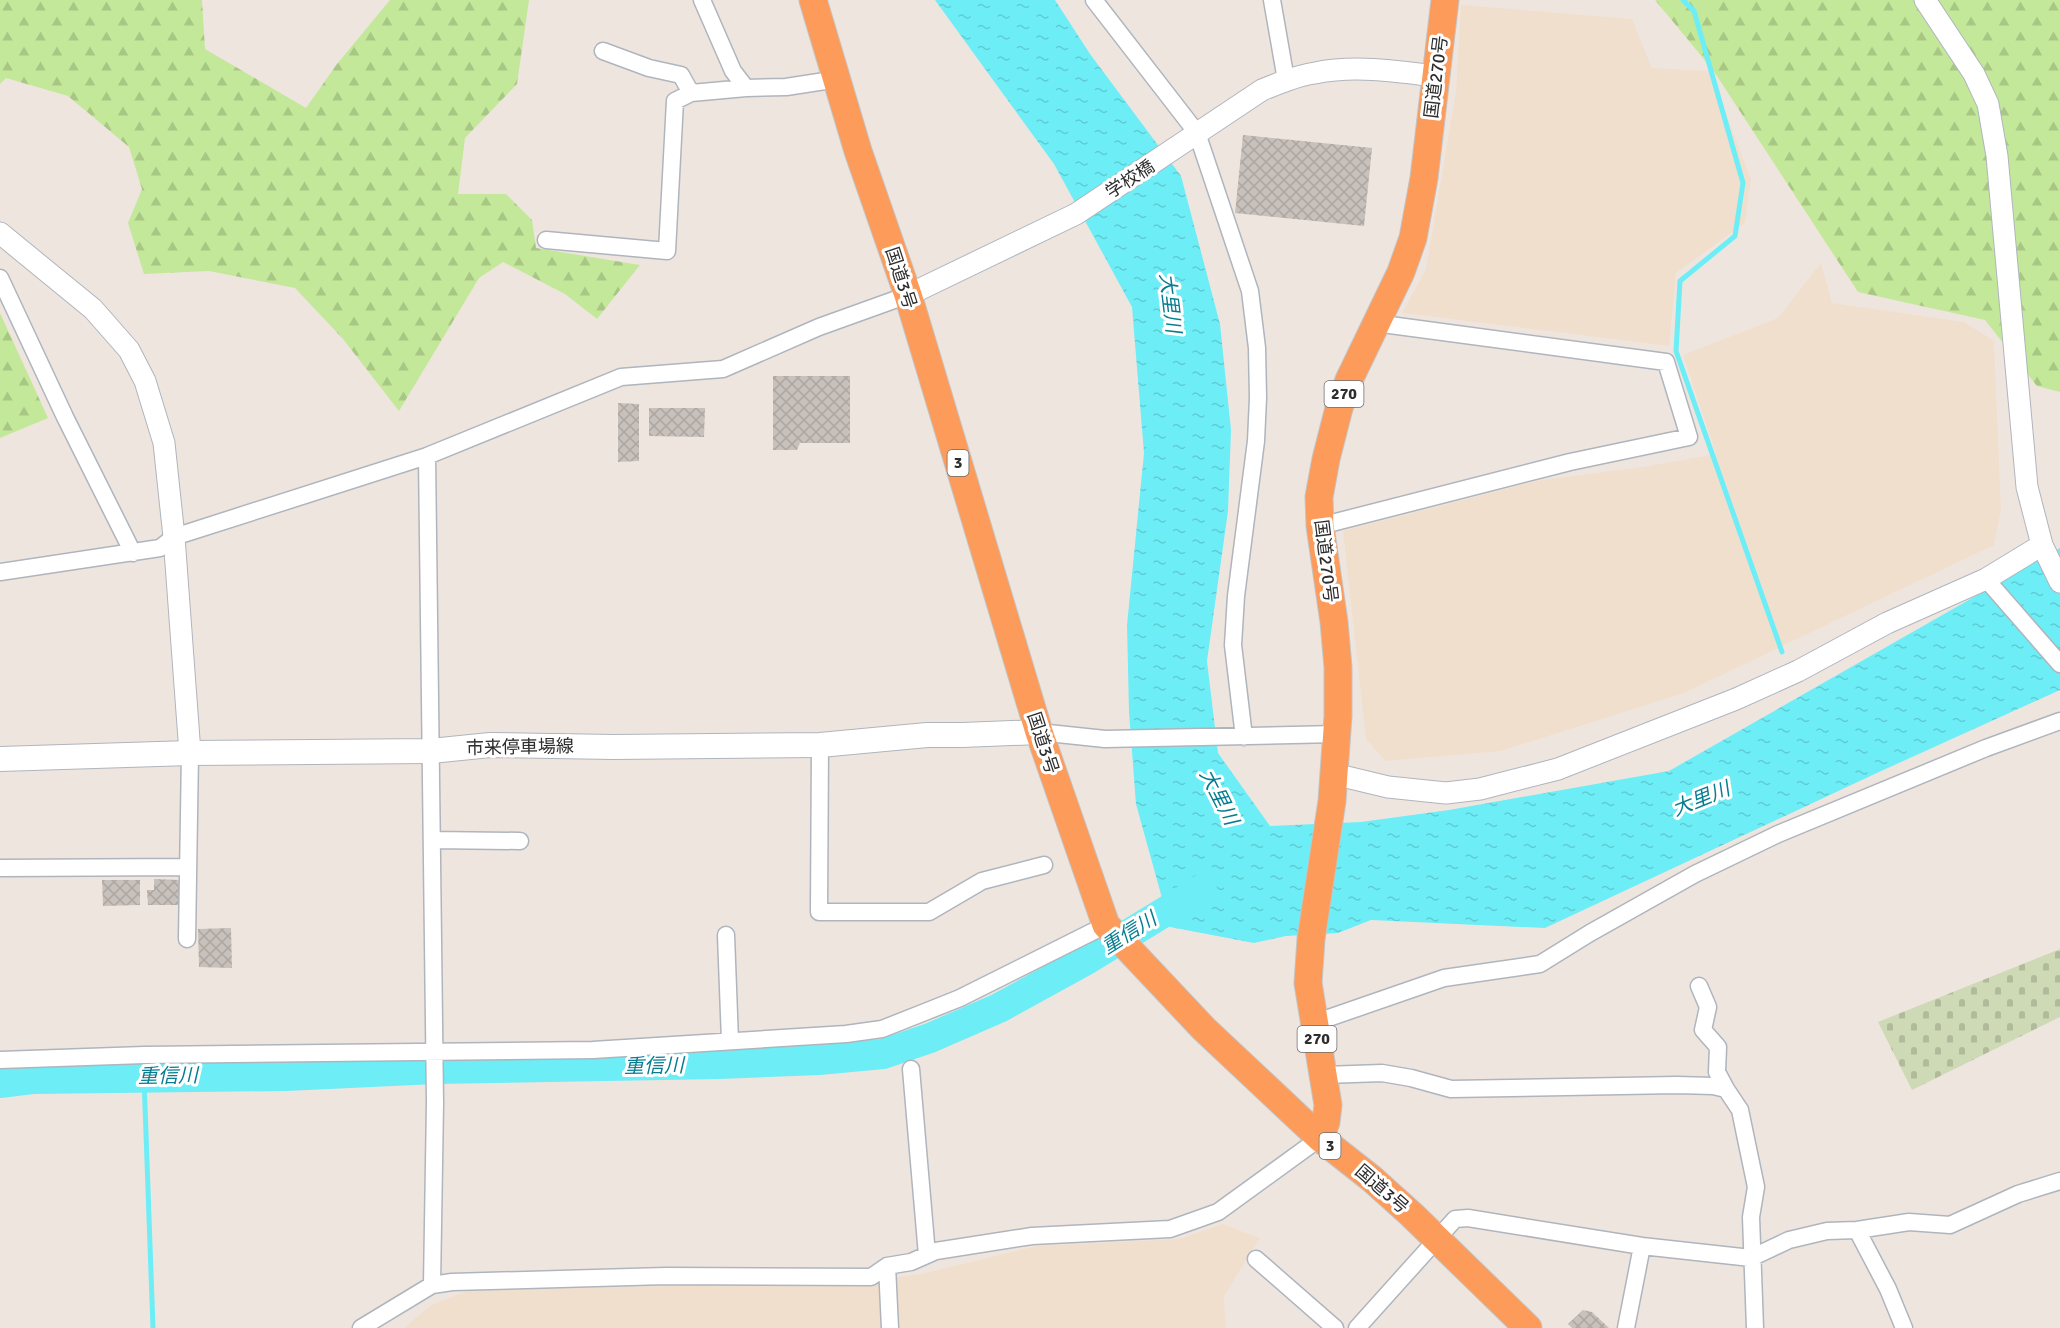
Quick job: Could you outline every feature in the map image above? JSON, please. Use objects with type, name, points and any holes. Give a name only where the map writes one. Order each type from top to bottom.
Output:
[{"type":"highway","name":"国道3号","points":[[813,0],[858,151],[908,295],[1039,732],[1106,925],[1204,1029],[1320,1138],[1372,1179],[1437,1238],[1528,1328]]},
{"type":"highway","name":"国道270号","points":[[1320,1138],[1328,1113],[1324,1075],[1308,983],[1311,939],[1332,801],[1337,734],[1338,667],[1320,526],[1319,497],[1339,408],[1349,380],[1401,272],[1413,238],[1424,178],[1445,0]]},
{"type":"main road","name":"市来停車場線","points":[[0,759],[190,753],[431,751],[490,745],[614,747],[820,745],[927,735],[1039,732]]},
{"type":"street","points":[[702,0],[733,71],[746,88]]},
{"type":"street","points":[[1094,0],[1190,138],[1250,291],[1257,348],[1258,398],[1256,441],[1236,596],[1233,645],[1241,737]]},
{"type":"street","points":[[1272,0],[1286,80]]},
{"type":"street","points":[[1924,0],[1974,74],[1988,104],[1997,156],[2027,487],[2044,549],[2060,582]]},
{"type":"street","points":[[603,51],[649,68],[681,75],[691,93]]},
{"type":"street","name":"学校橋","points":[[908,295],[1076,214],[1262,90],[1286,80],[1337,70],[1368,70],[1435,76]]},
{"type":"street","points":[[546,240],[667,251],[675,101],[691,93],[786,87],[838,79]]},
{"type":"street","points":[[0,233],[93,309],[129,350],[145,381],[164,443],[174,537],[190,753],[187,939]]},
{"type":"street","points":[[0,278],[65,417],[133,553]]},
{"type":"street","points":[[0,572],[160,548],[174,537],[427,456],[621,377],[723,369],[819,327],[908,295]]},
{"type":"street","points":[[1320,526],[1570,462],[1689,437],[1666,362],[1375,323]]},
{"type":"street","points":[[427,456],[435,1050],[432,1285]]},
{"type":"street","points":[[1334,774],[1388,787],[1446,793],[1480,789],[1558,769],[1736,699],[1798,671],[1887,623],[1988,581],[2044,549]]},
{"type":"street","points":[[1988,581],[2060,663]]},
{"type":"street","points":[[1314,1023],[1444,978],[1540,964],[1695,874],[1778,834],[1986,748],[2060,721]]},
{"type":"street","points":[[1039,732],[1115,739],[1337,734]]},
{"type":"street","points":[[820,745],[819,912],[929,912],[982,881],[1044,865]]},
{"type":"street","points":[[432,840],[520,841]]},
{"type":"street","points":[[0,868],[188,867]]},
{"type":"street","points":[[0,1060],[435,1050],[593,1050],[846,1034],[882,1029],[960,998],[1106,925]]},
{"type":"street","points":[[726,935],[730,1041]]},
{"type":"street","points":[[1699,986],[1708,1007],[1703,1030],[1718,1047],[1717,1072],[1740,1110],[1756,1187],[1751,1218],[1755,1328]]},
{"type":"street","points":[[911,1069],[927,1255]]},
{"type":"street","points":[[1324,1075],[1382,1073],[1451,1089],[1677,1085],[1713,1086],[1726,1089]]},
{"type":"street","points":[[361,1328],[432,1285],[452,1282],[666,1276],[871,1277],[887,1266],[911,1262],[936,1251],[1032,1236],[1170,1229],[1218,1212],[1320,1138]]},
{"type":"street","points":[[1357,1328],[1455,1219],[1468,1218],[1642,1246],[1751,1258],[1789,1240],[1827,1231],[1857,1230],[1909,1222],[1950,1225],[2018,1194],[2060,1181]]},
{"type":"street","points":[[1857,1230],[1888,1289],[1904,1328]]},
{"type":"street","points":[[1626,1328],[1642,1246]]},
{"type":"street","points":[[1256,1259],[1335,1328]]},
{"type":"street","points":[[887,1266],[890,1328]]},
{"type":"shaded area","points":[[1461,5],[1632,19],[1652,68],[1709,71],[1751,179],[1745,223],[1676,273],[1669,346],[1402,313],[1426,269],[1456,92]]},
{"type":"shaded area","points":[[1821,263],[1832,303],[1964,322],[1994,341],[2001,510],[1994,545],[1684,693],[1501,751],[1385,761],[1366,739],[1343,531],[1541,480],[1643,467],[1716,454],[1683,355],[1778,318]]},
{"type":"shaded area","points":[[1222,1224],[1260,1238],[1224,1296],[1226,1328],[404,1328],[431,1305],[467,1291],[868,1281],[921,1274],[1037,1246],[1180,1239]]},
{"type":"green space","points":[[0,0],[202,0],[205,49],[306,108],[337,64],[390,0],[529,0],[517,84],[465,138],[458,194],[506,194],[532,220],[536,248],[640,265],[597,319],[565,294],[503,262],[479,278],[399,411],[343,339],[295,288],[209,271],[144,274],[128,223],[142,189],[129,147],[68,96],[6,78],[0,84]]},
{"type":"green space","points":[[1655,0],[2060,0],[2060,392],[2037,386],[1985,320],[1858,292],[1713,70]]},
{"type":"green space","points":[[0,313],[48,418],[0,438]]},
{"type":"green space","points":[[2060,949],[2060,1017],[1912,1090],[1878,1022]]},
{"type":"water","name":"大里川","points":[[935,0],[1055,0],[1090,54],[1181,176],[1220,324],[1231,430],[1228,511],[1207,661],[1218,753],[1270,826],[1361,822],[1449,810],[1669,771],[2060,548],[2060,690],[1545,928],[1371,920],[1338,933],[1286,936],[1254,943],[1170,927],[1136,804],[1129,712],[1127,625],[1144,453],[1132,307],[1054,164]]},
{"type":"building","points":[[1243,135],[1372,148],[1364,226],[1235,213]]},
{"type":"building","points":[[773,376],[850,376],[850,443],[800,443],[797,450],[773,450]]},
{"type":"building","points":[[618,403],[639,404],[639,461],[618,462]]},
{"type":"building","points":[[649,408],[705,408],[704,437],[649,436]]},
{"type":"building","points":[[154,879],[179,880],[180,905],[148,905],[147,890],[154,890]]},
{"type":"building","points":[[102,880],[140,880],[140,905],[103,906]]},
{"type":"building","points":[[231,928],[232,968],[199,967],[198,929]]},
{"type":"building","points":[[1583,1310],[1592,1312],[1609,1328],[1572,1328],[1568,1324]]},
{"type":"waterway","points":[[1683,0],[1694,11],[1743,183],[1735,236],[1680,281],[1676,351],[1782,652]]},
{"type":"waterway","name":"重信川","points":[[0,1083],[32,1079],[286,1076],[435,1069],[719,1064],[819,1060],[883,1054],[930,1038],[999,1008],[1088,959],[1202,889]]},
{"type":"waterway","points":[[144,1078],[153,1328]]}]
